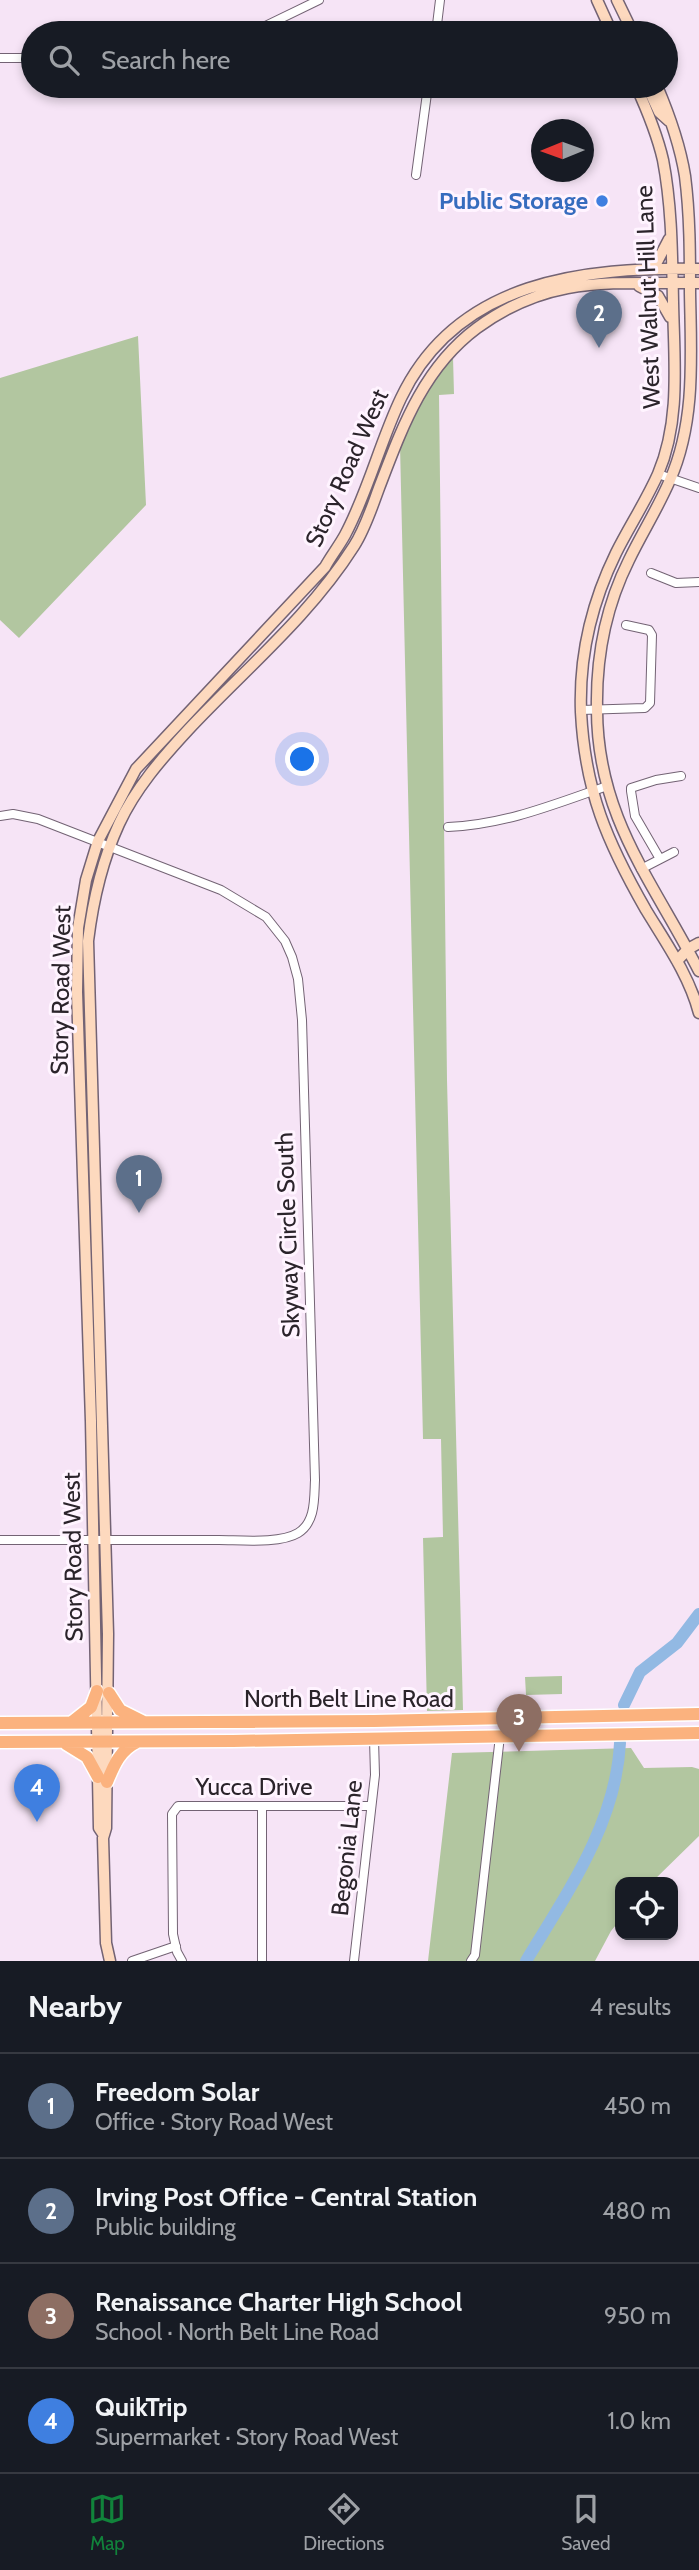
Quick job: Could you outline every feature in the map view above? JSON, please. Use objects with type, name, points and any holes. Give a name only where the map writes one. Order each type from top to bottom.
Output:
[{"type":"main road","points":[[71,1723],[88,1711],[103,1692],[120,1710],[145,1723]]},
{"type":"main road","name":"North Belt Line Road","points":[[0,1723],[409,1720],[699,1714]]},
{"type":"main road","points":[[648,1715],[648,1734]]},
{"type":"main road","points":[[354,1739],[367,1729],[407,1728],[409,1720]]},
{"type":"main road","name":"North Belt Line Road","points":[[0,1742],[374,1739],[699,1732]]},
{"type":"main road","points":[[51,1742],[66,1744],[86,1755],[103,1779],[120,1754],[138,1741]]},
{"type":"street","points":[[275,21],[318,0]]},
{"type":"street","points":[[437,21],[440,0]]},
{"type":"street","points":[[597,0],[607,21]]},
{"type":"street","points":[[617,0],[627,21]]},
{"type":"street","points":[[0,58],[21,58]]},
{"type":"street","points":[[416,175],[426,98]]},
{"type":"street","name":"West Walnut Hill Lane","points":[[642,98],[661,152],[672,230],[673,415],[658,474],[614,559],[597,599],[582,676],[581,710],[585,764],[613,851],[677,961],[699,1013]]},
{"type":"street","points":[[653,98],[659,112],[670,121]]},
{"type":"street","name":"West Walnut Hill Lane","points":[[661,98],[684,175],[694,269],[688,420],[671,480],[628,562],[608,614],[600,657],[597,709],[607,786],[619,822],[641,869],[697,963]]},
{"type":"street","points":[[641,271],[658,261],[672,230]]},
{"type":"street","name":"Story Road West","points":[[99,1539],[80,1086],[78,928],[86,880],[99,841],[136,769],[325,567],[345,536],[401,397],[415,371],[458,326],[480,310],[521,296],[563,277],[694,269]]},
{"type":"street","name":"Story Road West","points":[[110,1961],[106,1943],[103,1834],[106,1828],[88,941],[97,881],[119,822],[153,769],[302,615],[356,543],[413,404],[448,353],[521,296],[597,284],[694,283]]},
{"type":"street","points":[[633,284],[658,296],[673,325]]},
{"type":"street","points":[[401,397],[413,404]]},
{"type":"street","points":[[658,474],[699,488]]},
{"type":"street","points":[[608,614],[604,601],[616,569],[614,559]]},
{"type":"street","points":[[651,573],[676,583],[699,582]]},
{"type":"street","points":[[581,710],[645,708],[650,703],[652,635],[649,630],[626,625]]},
{"type":"street","points":[[660,859],[635,816],[631,788],[681,776]]},
{"type":"street","points":[[448,827],[476,826],[511,818],[607,786]]},
{"type":"street","name":"Skyway Circle South","points":[[0,817],[23,815],[99,841],[221,890],[266,916],[285,942],[298,979],[302,1020],[315,1480],[314,1506],[310,1519],[299,1532],[289,1537],[0,1540]]},
{"type":"street","points":[[641,869],[674,852]]},
{"type":"street","points":[[677,961],[688,949],[699,943]]},
{"type":"street","points":[[677,961],[697,963]]},
{"type":"street","points":[[78,1009],[90,1008]]},
{"type":"street","points":[[80,1086],[91,1080]]},
{"type":"street","points":[[471,1961],[475,1955],[500,1736]]},
{"type":"street","name":"Begonia Lane","points":[[354,1961],[375,1775],[374,1739]]},
{"type":"street","name":"Yucca Drive","points":[[176,1946],[173,1934],[172,1814],[178,1806],[371,1806]]},
{"type":"street","points":[[262,1806],[262,1961]]},
{"type":"street","points":[[132,1961],[176,1946],[182,1961]]},
{"type":"green space","points":[[138,336],[146,505],[19,638],[0,620],[0,378]]},
{"type":"green space","points":[[453,357],[454,394],[439,395],[447,1080],[463,1710],[427,1711],[423,1538],[443,1537],[441,1439],[423,1439],[400,445],[431,382]]},
{"type":"green space","points":[[562,1676],[562,1694],[526,1695],[525,1677]]},
{"type":"green space","points":[[631,1748],[644,1768],[699,1769],[699,1836],[657,1877],[615,1877],[615,1926],[595,1961],[428,1961],[452,1753]]},
{"type":"waterway","points":[[624,1705],[640,1672],[677,1643],[699,1614]]},
{"type":"waterway","points":[[526,1961],[573,1883],[599,1830],[609,1802],[620,1743]]},
{"type":"place","name":"Public Storage","points":[[602,201]]},
{"type":"place","name":"Irving Post Office - Central Station","points":[[599,348]]},
{"type":"place","name":"Freedom Solar","points":[[139,1213]]},
{"type":"place","name":"Renaissance Charter High School","points":[[519,1752]]},
{"type":"place","name":"QuikTrip","points":[[37,1822]]}]
